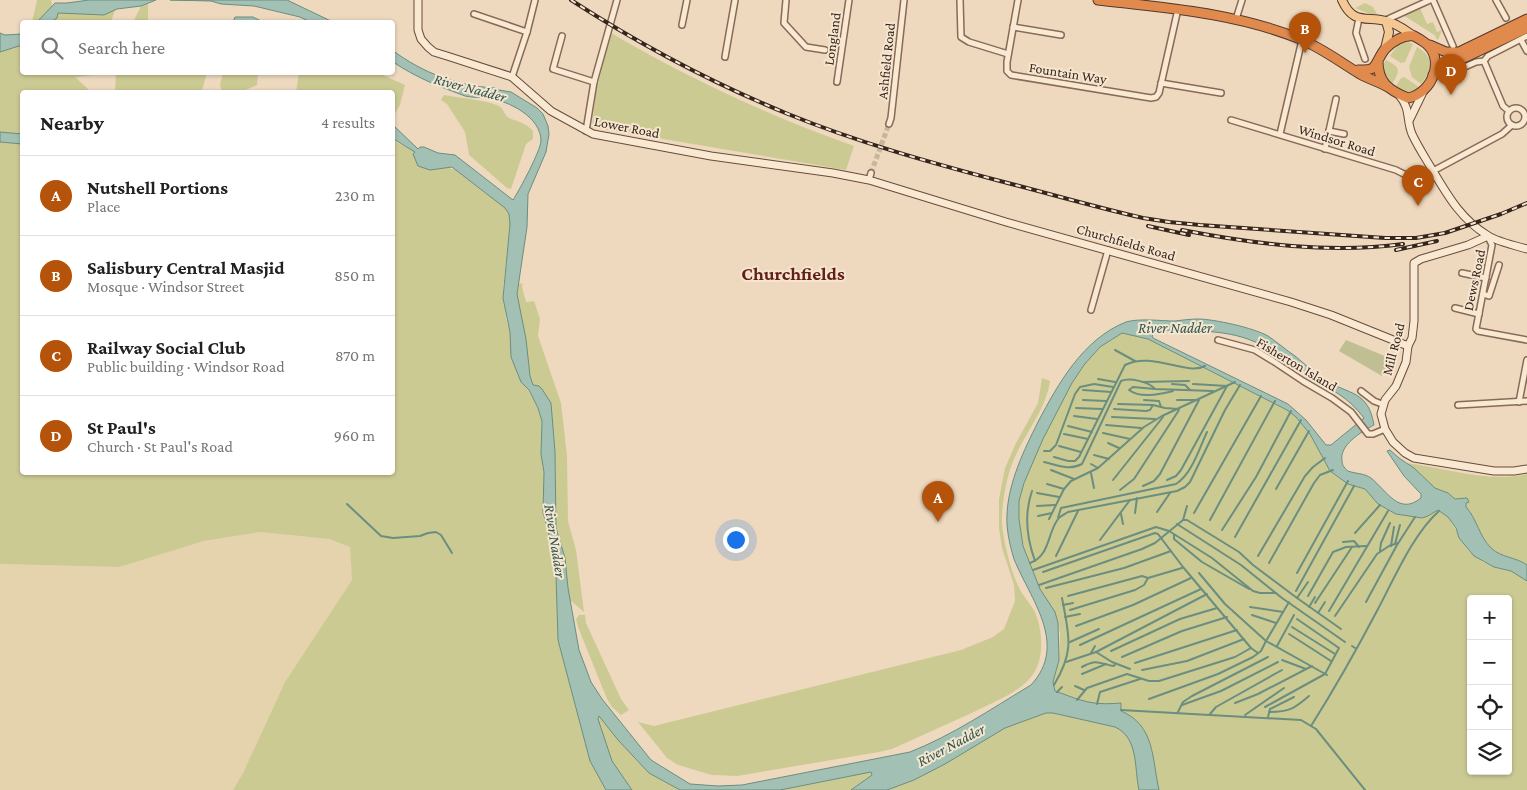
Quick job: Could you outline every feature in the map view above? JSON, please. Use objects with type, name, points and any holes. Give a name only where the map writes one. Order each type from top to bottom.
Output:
[{"type":"highway","points":[[1098,0],[1178,9],[1236,19],[1302,40],[1355,70],[1408,98],[1419,94],[1426,86],[1433,75],[1437,61],[1434,51],[1425,43],[1414,36],[1403,37],[1385,49],[1373,68],[1367,71],[1355,70]]},
{"type":"highway","points":[[1425,43],[1446,52],[1459,52],[1527,19]]},
{"type":"highway","points":[[1433,75],[1447,66],[1527,28]]},
{"type":"highway","points":[[1378,61],[1380,78],[1388,87]]},
{"type":"main road","points":[[1342,0],[1349,12],[1359,18],[1386,21],[1400,26],[1414,36]]},
{"type":"main road","points":[[1385,49],[1389,32],[1386,21]]},
{"type":"street","name":"Lower Road","points":[[418,0],[418,30],[421,39],[428,46],[441,54],[512,77],[551,111],[593,134],[711,156],[833,173]]},
{"type":"street","points":[[512,77],[535,0]]},
{"type":"street","points":[[586,131],[594,82],[617,0]]},
{"type":"street","points":[[682,25],[687,0]]},
{"type":"street","points":[[725,57],[735,0]]},
{"type":"street","points":[[786,0],[784,23],[806,46],[825,50]]},
{"type":"street","name":"Longland","points":[[837,82],[849,0]]},
{"type":"street","name":"Ashfield Road","points":[[889,124],[904,0]]},
{"type":"street","points":[[960,0],[961,37],[969,42],[1008,54]]},
{"type":"street","name":"Fountain Way","points":[[1018,0],[1008,54],[1007,71],[1011,75],[1151,98],[1159,93],[1161,83]]},
{"type":"street","points":[[1236,19],[1242,0]]},
{"type":"street","points":[[1386,21],[1401,12],[1431,0],[1453,46]]},
{"type":"street","points":[[1496,0],[1506,18]]},
{"type":"street","points":[[1178,9],[1161,83],[1222,93]]},
{"type":"street","points":[[1400,26],[1399,18],[1401,12]]},
{"type":"street","points":[[474,14],[527,32]]},
{"type":"street","points":[[1359,18],[1356,33],[1365,59]]},
{"type":"street","points":[[1013,27],[1061,35]]},
{"type":"street","points":[[562,36],[553,69],[594,82]]},
{"type":"street","points":[[1453,72],[1476,62],[1484,61],[1488,56],[1527,36]]},
{"type":"street","points":[[1280,134],[1302,40]]},
{"type":"street","points":[[1520,40],[1527,52]]},
{"type":"street","points":[[1484,61],[1503,106],[1509,111]]},
{"type":"street","points":[[1410,119],[1426,86]]},
{"type":"street","points":[[1399,94],[1404,101],[1412,132],[1446,193],[1466,219],[1488,236],[1527,249]]},
{"type":"street","points":[[1324,149],[1336,99]]},
{"type":"street","points":[[1514,108],[1520,108],[1525,115],[1526,121],[1520,125],[1512,124],[1508,118],[1509,111],[1514,108]]},
{"type":"street","name":"Windsor Road","points":[[1231,120],[1396,170],[1414,179],[1427,179],[1435,173]]},
{"type":"street","points":[[1435,173],[1502,134],[1512,124]]},
{"type":"street","points":[[1329,131],[1344,134]]},
{"type":"street","name":"Churchfields Road","points":[[833,173],[870,176],[963,209],[1323,312],[1408,346]]},
{"type":"street","name":"Mill Road","points":[[1382,404],[1396,386],[1406,362],[1408,346],[1414,330],[1414,263],[1421,259],[1468,245],[1488,236]]},
{"type":"street","name":"Dews Road","points":[[1488,236],[1492,245],[1476,329],[1478,331],[1527,340]]},
{"type":"street","points":[[1091,310],[1108,250]]},
{"type":"street","points":[[1483,294],[1489,296],[1499,265]]},
{"type":"street","points":[[1462,273],[1486,278]]},
{"type":"street","points":[[1455,308],[1478,314]]},
{"type":"street","name":"Fisherton Island","points":[[1218,340],[1256,350],[1351,412],[1368,434],[1385,429]]},
{"type":"street","points":[[1519,402],[1527,360]]},
{"type":"street","points":[[1361,391],[1374,401],[1382,404],[1381,414],[1385,429],[1400,450],[1414,458],[1486,470],[1514,471],[1527,469]]},
{"type":"street","points":[[1458,405],[1527,401]]},
{"type":"shaded area","points":[[37,0],[51,0],[50,10],[39,20],[32,20]]},
{"type":"shaded area","points":[[148,3],[148,20],[134,20],[141,6]]},
{"type":"shaded area","points":[[1365,3],[1373,7],[1377,14],[1370,14],[1355,8]]},
{"type":"shaded area","points":[[1420,8],[1427,24],[1433,22],[1437,32],[1442,30],[1438,40],[1436,36],[1403,15]]},
{"type":"shaded area","points":[[115,10],[112,20],[54,20],[57,18],[58,13],[101,14]]},
{"type":"shaded area","points":[[611,33],[670,66],[730,95],[854,146],[846,170],[592,127],[596,92]]},
{"type":"shaded area","points":[[1408,42],[1413,44],[1405,62],[1401,63],[1390,56],[1397,47]]},
{"type":"shaded area","points":[[20,46],[20,75],[92,75],[75,77],[88,90],[20,90],[20,134],[0,132],[0,52]]},
{"type":"shaded area","points":[[1417,47],[1427,55],[1430,64],[1428,74],[1421,84],[1412,77],[1409,67]]},
{"type":"shaded area","points":[[1386,60],[1398,69],[1392,84],[1384,73],[1383,67]]},
{"type":"shaded area","points":[[116,75],[206,75],[202,90],[115,90]]},
{"type":"shaded area","points":[[222,75],[258,75],[257,85],[245,90],[221,90],[220,85]]},
{"type":"shaded area","points":[[299,75],[382,75],[405,85],[400,105],[395,114],[395,90],[296,90]]},
{"type":"shaded area","points":[[1404,77],[1419,87],[1414,92],[1402,91],[1396,86],[1401,78]]},
{"type":"shaded area","points":[[444,95],[499,106],[509,118],[525,124],[533,131],[533,139],[526,144],[511,189],[507,188],[469,155],[465,132],[447,104],[441,100]]},
{"type":"shaded area","points":[[395,141],[446,167],[456,170],[505,208],[509,214],[510,224],[503,290],[506,318],[510,332],[511,357],[521,382],[538,408],[542,421],[543,513],[548,529],[556,576],[558,640],[590,761],[606,790],[233,790],[243,773],[285,682],[352,580],[350,547],[329,539],[260,532],[204,541],[119,567],[0,564],[0,142],[20,144],[20,475],[395,475]]},
{"type":"shaded area","points":[[519,283],[523,284],[526,302],[534,301],[540,319],[538,336],[561,403],[567,456],[568,521],[576,550],[584,612],[569,599],[565,558],[556,528],[556,478],[551,403],[533,385],[530,376],[526,339],[517,294]]},
{"type":"shaded area","points":[[1122,333],[1148,339],[1287,410],[1296,417],[1310,434],[1330,471],[1348,484],[1365,489],[1378,504],[1396,514],[1422,518],[1438,510],[1448,517],[1468,550],[1483,562],[1511,571],[1527,581],[1527,790],[1159,790],[1153,755],[1146,734],[1132,717],[1121,711],[1121,703],[1102,705],[1084,702],[1055,691],[1053,683],[1059,660],[1060,633],[1055,612],[1040,589],[1023,545],[1019,519],[1019,501],[1024,483],[1043,439],[1072,383],[1084,365],[1100,347]]},
{"type":"shaded area","points":[[1346,340],[1392,359],[1382,376],[1339,351]]},
{"type":"shaded area","points":[[1042,378],[1050,381],[1048,391],[1040,411],[1012,464],[1003,501],[1002,516],[1003,534],[1011,567],[1018,586],[1035,612],[1040,628],[1041,654],[1039,662],[1036,670],[1026,683],[1005,697],[976,711],[892,749],[879,752],[737,776],[712,775],[678,765],[667,758],[638,722],[654,726],[961,650],[993,637],[1004,629],[1015,601],[1014,585],[1002,548],[999,528],[999,499],[1005,468],[1016,443],[1038,403]]},
{"type":"shaded area","points":[[1407,463],[1483,476],[1498,477],[1527,474],[1527,565],[1500,554],[1491,548],[1462,498],[1455,499],[1448,493],[1435,488]]},
{"type":"shaded area","points":[[260,532],[329,539],[350,547],[352,580],[285,682],[243,773],[233,790],[0,790],[0,564],[113,567],[205,541]]},
{"type":"shaded area","points":[[579,615],[585,615],[586,623],[621,699],[629,710],[621,715],[612,707],[607,699],[578,627],[576,619]]},
{"type":"shaded area","points":[[1042,705],[1112,721],[1130,733],[1148,790],[889,790]]},
{"type":"shaded area","points":[[599,716],[618,740],[649,773],[680,790],[632,790],[612,761],[598,719]]},
{"type":"shaded area","points":[[871,772],[873,774],[851,790],[780,790]]},
{"type":"water","points":[[89,0],[156,0],[141,6],[117,9],[104,15],[58,13],[57,18],[54,20],[39,20],[55,3]]},
{"type":"water","points":[[170,0],[287,0],[329,20],[306,20],[254,6],[221,4],[211,1]]},
{"type":"water","points":[[235,17],[253,17],[259,20],[234,20]]},
{"type":"water","points":[[0,33],[5,35],[20,34],[20,46],[0,52]]},
{"type":"water","name":"River Nadder","points":[[395,52],[428,72],[441,77],[511,92],[537,108],[543,114],[548,126],[549,134],[546,152],[528,194],[527,227],[517,294],[526,339],[530,376],[533,385],[539,386],[542,389],[551,403],[555,452],[556,528],[565,558],[568,588],[579,650],[591,682],[602,699],[651,760],[690,784],[742,785],[910,752],[957,730],[1031,685],[1042,669],[1047,654],[1047,638],[1043,622],[1011,549],[1007,520],[1010,491],[1027,444],[1063,378],[1073,364],[1097,339],[1126,322],[1205,319],[1244,327],[1268,336],[1321,377],[1356,395],[1367,405],[1374,425],[1347,444],[1342,455],[1342,462],[1348,471],[1371,478],[1388,495],[1400,503],[1413,503],[1421,498],[1421,494],[1404,476],[1387,451],[1390,450],[1414,468],[1435,488],[1448,493],[1455,499],[1467,498],[1469,502],[1466,503],[1466,507],[1487,543],[1500,554],[1527,565],[1527,581],[1511,571],[1494,567],[1474,556],[1459,538],[1456,528],[1448,517],[1438,510],[1422,518],[1396,514],[1378,504],[1365,489],[1348,484],[1330,471],[1310,434],[1296,417],[1287,410],[1148,339],[1122,333],[1100,347],[1084,365],[1072,383],[1043,439],[1024,483],[1019,501],[1019,519],[1023,546],[1040,589],[1055,612],[1058,623],[1059,660],[1053,682],[1055,691],[1093,703],[1121,703],[1121,711],[1132,717],[1146,734],[1153,755],[1159,790],[1139,790],[1132,746],[1123,732],[1115,727],[1046,713],[1005,728],[945,764],[914,780],[887,790],[851,790],[872,775],[871,772],[780,790],[680,790],[649,773],[618,740],[599,716],[598,719],[612,761],[632,790],[606,790],[590,761],[558,640],[556,576],[548,529],[543,513],[542,421],[538,408],[529,390],[521,382],[511,357],[510,332],[503,298],[510,224],[509,214],[505,208],[452,167],[430,170],[418,166],[413,154],[415,152],[395,140],[395,127],[418,149],[424,147],[438,153],[455,155],[513,200],[540,146],[540,132],[530,118],[514,107],[488,98],[465,96],[411,73],[395,63]],"holes":[[[1155,330],[1223,333],[1261,345],[1339,394],[1358,410],[1364,418],[1331,445],[1326,445],[1306,420],[1288,404],[1152,337]]]},
{"type":"water","points":[[0,132],[20,134],[20,144],[0,142]]},
{"type":"waterway","points":[[1115,350],[1135,361]]},
{"type":"waterway","points":[[1054,457],[1068,461],[1075,461],[1079,457],[1125,365],[1135,361],[1146,361],[1188,368],[1205,366]]},
{"type":"waterway","points":[[1098,379],[1115,382]]},
{"type":"waterway","points":[[1044,462],[1068,467],[1082,464],[1121,381],[1139,381],[1155,389],[1213,391]]},
{"type":"waterway","points":[[1142,382],[1189,381]]},
{"type":"waterway","points":[[1049,519],[1064,489],[1071,481],[1098,468],[1144,427],[1162,416],[1235,382]]},
{"type":"waterway","points":[[1044,451],[1050,451],[1056,445],[1075,394],[1080,387],[1094,384],[1113,387]]},
{"type":"waterway","points":[[1172,384],[1185,385],[1190,390]]},
{"type":"waterway","points":[[1167,480],[1176,476],[1181,470],[1227,386],[1193,384]]},
{"type":"waterway","points":[[1030,563],[1036,560],[1045,550],[1054,525],[1061,516],[1068,512],[1177,491],[1185,487],[1190,482],[1225,410],[1240,385]]},
{"type":"waterway","points":[[1155,389],[1133,387],[1129,390],[1145,395],[1173,391]]},
{"type":"waterway","points":[[1083,390],[1111,392]]},
{"type":"waterway","points":[[1194,513],[1261,396]]},
{"type":"waterway","points":[[1083,400],[1106,401]]},
{"type":"waterway","points":[[1144,400],[1159,401],[1161,407]]},
{"type":"waterway","points":[[1143,486],[1154,481],[1160,474],[1199,400],[1177,400]]},
{"type":"waterway","points":[[1210,520],[1275,401]]},
{"type":"waterway","points":[[1118,404],[1153,405]]},
{"type":"waterway","points":[[1114,409],[1146,411],[1150,410],[1153,405],[1178,409]]},
{"type":"waterway","points":[[1076,408],[1102,409]]},
{"type":"waterway","points":[[1120,490],[1134,479],[1179,410]]},
{"type":"waterway","points":[[1222,530],[1256,477],[1291,411]]},
{"type":"waterway","points":[[1074,416],[1097,419]]},
{"type":"waterway","points":[[1112,417],[1155,419]]},
{"type":"waterway","points":[[1113,480],[1163,417]]},
{"type":"waterway","points":[[1235,537],[1301,420]]},
{"type":"waterway","points":[[1106,425],[1141,428]]},
{"type":"waterway","points":[[1068,426],[1092,432]]},
{"type":"waterway","points":[[1276,489],[1309,431]]},
{"type":"waterway","points":[[1058,518],[1061,508],[1176,484],[1182,480],[1191,468],[1207,432]]},
{"type":"waterway","points":[[1103,433],[1130,439]]},
{"type":"waterway","points":[[1064,434],[1088,439]]},
{"type":"waterway","points":[[1108,443],[1119,448]]},
{"type":"waterway","points":[[1059,446],[1081,452]]},
{"type":"waterway","points":[[1094,455],[1109,459]]},
{"type":"waterway","points":[[1258,556],[1305,476],[1325,458]]},
{"type":"waterway","points":[[1091,464],[1098,468]]},
{"type":"waterway","points":[[1051,470],[1074,479]]},
{"type":"waterway","points":[[1269,563],[1314,483],[1320,475],[1333,470]]},
{"type":"waterway","points":[[1091,473],[1094,488]]},
{"type":"waterway","points":[[1297,573],[1348,481]]},
{"type":"waterway","points":[[1047,484],[1064,489]]},
{"type":"waterway","points":[[1296,591],[1354,486]]},
{"type":"waterway","points":[[1032,491],[1027,517],[1030,544],[1035,561]]},
{"type":"waterway","points":[[1037,493],[1059,497]]},
{"type":"waterway","points":[[1157,512],[1170,493]]},
{"type":"waterway","points":[[1135,513],[1137,498]]},
{"type":"waterway","points":[[1100,540],[1130,500]]},
{"type":"waterway","points":[[347,504],[381,536],[393,538],[420,536],[436,532],[441,535],[452,553]]},
{"type":"waterway","points":[[1037,506],[1055,505]]},
{"type":"waterway","points":[[1355,533],[1380,505]]},
{"type":"waterway","points":[[1183,520],[1187,506]]},
{"type":"waterway","points":[[1056,556],[1078,511]]},
{"type":"waterway","points":[[1329,611],[1388,511]]},
{"type":"waterway","points":[[1311,726],[1354,654],[1412,544],[1439,511]]},
{"type":"waterway","points":[[1038,516],[1052,513]]},
{"type":"waterway","points":[[1121,514],[1123,524]]},
{"type":"waterway","points":[[1366,602],[1397,545],[1415,517]]},
{"type":"waterway","points":[[1039,585],[1142,549],[1155,543],[1183,520],[1187,520],[1239,552],[1253,565],[1341,629]]},
{"type":"waterway","points":[[1380,551],[1381,543],[1390,523]]},
{"type":"waterway","points":[[1177,524],[1241,565],[1282,598],[1345,642]]},
{"type":"waterway","points":[[1395,544],[1400,525]]},
{"type":"waterway","points":[[1033,570],[1156,527],[1169,531],[1212,558],[1253,591],[1276,593]]},
{"type":"waterway","points":[[1391,546],[1394,527]]},
{"type":"waterway","points":[[1043,572],[1155,533],[1158,534],[1251,648],[1258,653]]},
{"type":"waterway","points":[[1174,535],[1174,539],[1202,562],[1249,589]]},
{"type":"waterway","points":[[1343,542],[1354,541],[1359,547]]},
{"type":"waterway","points":[[1335,616],[1377,554],[1389,546],[1398,543]]},
{"type":"waterway","points":[[1308,596],[1333,552],[1346,547],[1366,546]]},
{"type":"waterway","points":[[1315,603],[1352,547]]},
{"type":"waterway","points":[[1046,588],[1124,568],[1171,551]]},
{"type":"waterway","points":[[1068,596],[1142,576],[1148,578],[1182,568]]},
{"type":"waterway","points":[[1199,573],[1225,604],[1266,641],[1289,602]]},
{"type":"waterway","points":[[1070,610],[1135,590],[1144,585],[1148,578]]},
{"type":"waterway","points":[[1076,626],[1133,605],[1191,578]]},
{"type":"waterway","points":[[1297,598],[1308,582]]},
{"type":"waterway","points":[[1080,645],[1201,589]]},
{"type":"waterway","points":[[1096,652],[1207,594]]},
{"type":"waterway","points":[[1309,607],[1315,597]]},
{"type":"waterway","points":[[1054,685],[1061,673],[1068,652],[1067,623],[1062,598]]},
{"type":"waterway","points":[[1318,613],[1325,602]]},
{"type":"waterway","points":[[1063,605],[1073,603]]},
{"type":"waterway","points":[[1250,607],[1283,612]]},
{"type":"waterway","points":[[1111,651],[1180,619],[1217,608]]},
{"type":"waterway","points":[[1065,617],[1080,614]]},
{"type":"waterway","points":[[1252,615],[1276,623]]},
{"type":"waterway","points":[[1277,646],[1294,615]]},
{"type":"waterway","points":[[1122,657],[1182,631],[1227,617]]},
{"type":"waterway","points":[[1265,707],[1325,674],[1339,648],[1297,619]]},
{"type":"waterway","points":[[1292,627],[1335,654]]},
{"type":"waterway","points":[[1070,642],[1099,629]]},
{"type":"waterway","points":[[1135,663],[1237,630]]},
{"type":"waterway","points":[[1289,634],[1331,661]]},
{"type":"waterway","points":[[1142,670],[1187,661],[1244,639]]},
{"type":"waterway","points":[[1149,699],[1218,674],[1253,657],[1261,651],[1266,641],[1327,675]]},
{"type":"waterway","points":[[1091,653],[1095,646]]},
{"type":"waterway","points":[[1077,700],[1087,688],[1127,674],[1149,681],[1159,681],[1235,657],[1251,648]]},
{"type":"waterway","points":[[1066,662],[1096,652],[1112,662],[1130,669]]},
{"type":"waterway","points":[[1178,712],[1183,702],[1192,696],[1268,657]]},
{"type":"waterway","points":[[1282,660],[1306,669]]},
{"type":"waterway","points":[[1082,667],[1094,662],[1115,665]]},
{"type":"waterway","points":[[1182,705],[1221,691],[1278,662]]},
{"type":"waterway","points":[[1082,674],[1106,664]]},
{"type":"waterway","points":[[1235,703],[1258,694],[1312,666]]},
{"type":"waterway","points":[[1210,714],[1216,707],[1282,670]]},
{"type":"waterway","points":[[1097,704],[1100,692],[1140,679]]},
{"type":"waterway","points":[[1075,686],[1084,690]]},
{"type":"waterway","points":[[1057,692],[1062,687]]},
{"type":"waterway","points":[[1245,715],[1284,688]]},
{"type":"waterway","points":[[1269,712],[1291,709],[1309,696]]},
{"type":"waterway","points":[[1268,717],[1270,709],[1294,697]]},
{"type":"waterway","points":[[1121,710],[1301,720],[1316,729],[1365,790]]},
{"type":"tunnel","points":[[871,173],[889,124]]},
{"type":"railway","points":[[571,0],[623,32],[704,76],[814,124],[919,159],[1143,218],[1200,225],[1385,238],[1416,238],[1445,233],[1527,203]]},
{"type":"railway","points":[[1148,226],[1189,235]]},
{"type":"railway","points":[[1182,230],[1237,240],[1320,248],[1375,247],[1403,244]]},
{"type":"railway","points":[[1396,250],[1437,241]]},
{"type":"place","name":"Salisbury Central Masjid","points":[[1305,53]]},
{"type":"place","name":"St Paul's","points":[[1451,95]]},
{"type":"place","name":"Railway Social Club","points":[[1418,206]]},
{"type":"place","name":"Nutshell Portions","points":[[938,522]]},
{"type":"district","name":"Churchfields","points":[[793,273]]}]
